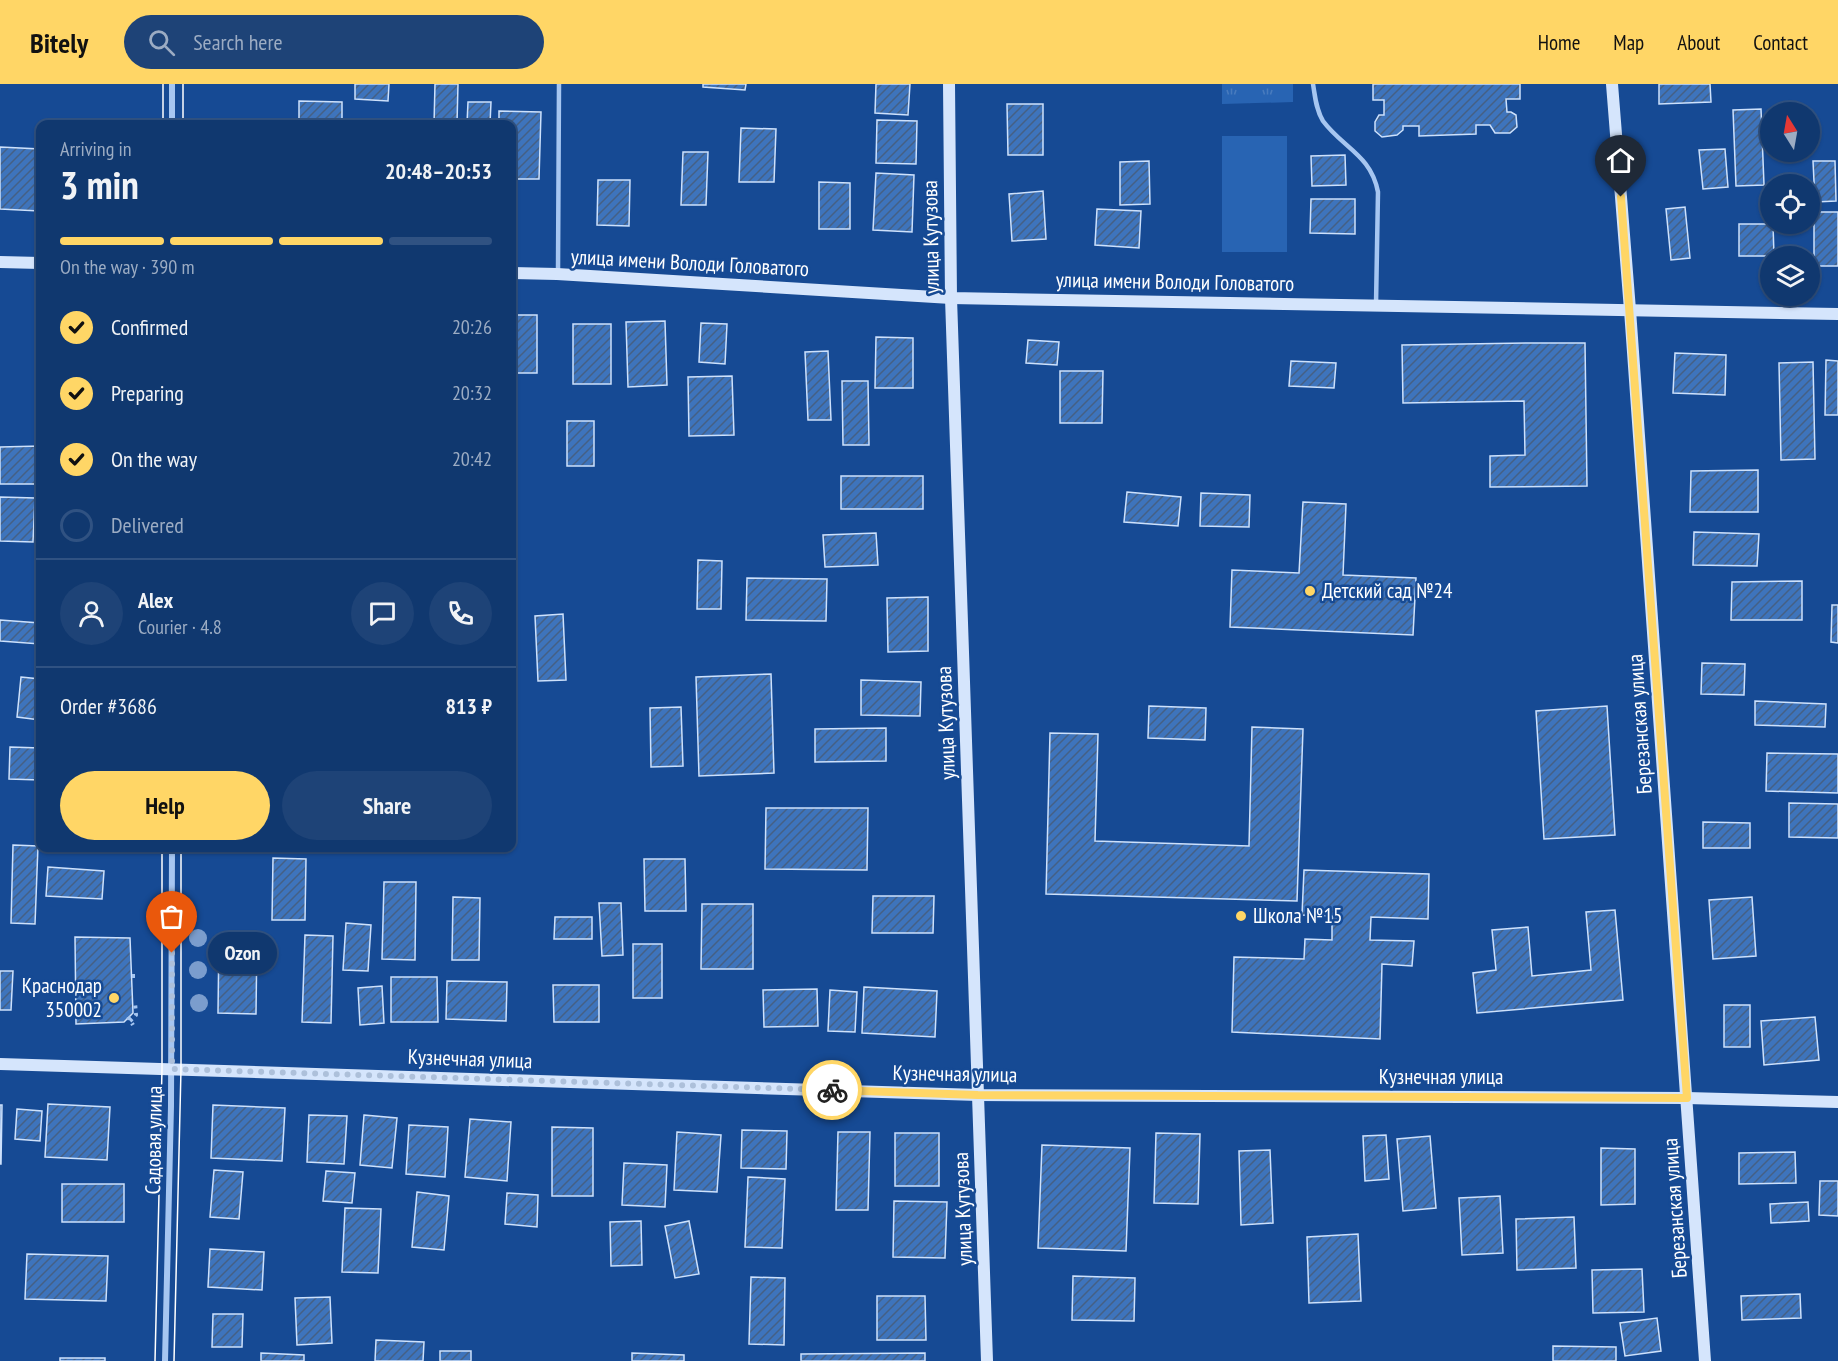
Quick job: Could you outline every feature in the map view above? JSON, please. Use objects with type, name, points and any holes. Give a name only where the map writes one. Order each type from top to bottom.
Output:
[{"type":"street","points":[[172,84],[172,120]]},
{"type":"street","name":"улица Кутузова","points":[[949,84],[951,298],[987,1361]]},
{"type":"street","name":"Березанская улица","points":[[1612,84],[1705,1361]]},
{"type":"street","points":[[0,262],[36,263]]},
{"type":"street","name":"улица имени Володи Головатого","points":[[516,273],[951,298],[1838,314]]},
{"type":"street","name":"Садовая улица","points":[[165,1361],[172,1069],[172,852]]},
{"type":"street","name":"Кузнечная улица","points":[[0,1064],[978,1095],[1687,1098],[1838,1102]]},
{"type":"lane","points":[[558,274],[559,84]]},
{"type":"lane","points":[[1313,84],[1317,107],[1323,121],[1371,168],[1376,180],[1378,192],[1376,305]]},
{"type":"path","points":[[132,976],[138,976]]},
{"type":"path","points":[[130,1021],[136,1015],[135,1002]]},
{"type":"green space","points":[[1222,84],[1293,84],[1293,102],[1222,104]]},
{"type":"green space","points":[[1222,136],[1287,136],[1287,252],[1222,252]]},
{"type":"building","points":[[355,84],[389,84],[388,101],[355,99]]},
{"type":"building","points":[[435,84],[458,84],[457,120],[434,120]]},
{"type":"building","points":[[703,84],[746,84],[745,90],[703,87]]},
{"type":"building","points":[[876,84],[910,84],[908,115],[875,113]]},
{"type":"building","points":[[1373,84],[1520,84],[1520,99],[1506,99],[1507,112],[1516,115],[1517,127],[1510,133],[1495,133],[1490,125],[1476,125],[1476,134],[1419,136],[1419,126],[1403,126],[1403,130],[1397,135],[1382,137],[1375,131],[1375,122],[1379,115],[1384,115],[1384,100],[1373,100]]},
{"type":"building","points":[[1659,84],[1710,84],[1711,102],[1659,104]]},
{"type":"building","points":[[299,101],[342,102],[342,120],[299,120]]},
{"type":"building","points":[[468,102],[491,102],[490,120],[467,120]]},
{"type":"building","points":[[1007,104],[1043,104],[1043,155],[1008,155]]},
{"type":"building","points":[[1760,109],[1760,162],[1763,162],[1764,174],[1760,174],[1760,185],[1736,186],[1733,110]]},
{"type":"building","points":[[499,111],[541,112],[539,179],[516,179],[516,120],[499,120]]},
{"type":"building","points":[[877,120],[917,121],[916,164],[876,163]]},
{"type":"building","points":[[741,128],[776,129],[774,182],[739,182]]},
{"type":"building","points":[[0,147],[36,149],[36,211],[0,209]]},
{"type":"building","points":[[1725,149],[1728,187],[1703,189],[1699,150]]},
{"type":"building","points":[[683,152],[708,152],[706,205],[681,205]]},
{"type":"building","points":[[1345,155],[1346,185],[1312,186],[1311,156]]},
{"type":"building","points":[[1149,161],[1150,204],[1120,205],[1120,162]]},
{"type":"building","points":[[1835,161],[1836,201],[1820,202],[1820,174],[1814,174],[1813,162]]},
{"type":"building","points":[[876,173],[914,175],[912,232],[873,230]]},
{"type":"building","points":[[598,180],[630,180],[629,226],[597,225]]},
{"type":"building","points":[[819,182],[850,183],[850,229],[819,229]]},
{"type":"building","points":[[1043,191],[1046,239],[1012,241],[1009,194]]},
{"type":"building","points":[[1311,199],[1355,199],[1355,234],[1310,233]]},
{"type":"building","points":[[1685,207],[1690,258],[1671,260],[1666,209]]},
{"type":"building","points":[[1097,209],[1141,211],[1139,248],[1095,245]]},
{"type":"building","points":[[1820,212],[1838,212],[1838,266],[1820,266],[1820,246],[1814,246],[1814,234],[1820,234]]},
{"type":"building","points":[[1739,224],[1760,224],[1760,234],[1773,234],[1774,246],[1760,246],[1760,256],[1739,256]]},
{"type":"building","points":[[516,315],[537,315],[537,373],[516,373]]},
{"type":"building","points":[[665,321],[667,385],[628,387],[626,322]]},
{"type":"building","points":[[701,323],[727,324],[725,364],[699,362]]},
{"type":"building","points":[[573,324],[611,324],[611,384],[573,384]]},
{"type":"building","points":[[876,337],[913,338],[913,388],[875,388]]},
{"type":"building","points":[[1028,340],[1059,342],[1057,365],[1026,363]]},
{"type":"building","points":[[1585,343],[1587,486],[1490,487],[1490,456],[1525,455],[1524,401],[1403,403],[1402,345]]},
{"type":"building","points":[[828,351],[831,420],[808,420],[805,352]]},
{"type":"building","points":[[1675,353],[1726,355],[1725,395],[1673,393]]},
{"type":"building","points":[[1826,360],[1838,361],[1838,415],[1825,415]]},
{"type":"building","points":[[1291,361],[1336,363],[1334,388],[1289,386]]},
{"type":"building","points":[[1813,362],[1815,459],[1781,460],[1779,363]]},
{"type":"building","points":[[1060,371],[1103,371],[1102,423],[1060,423]]},
{"type":"building","points":[[732,376],[734,435],[689,436],[688,377]]},
{"type":"building","points":[[842,381],[868,381],[869,445],[843,445]]},
{"type":"building","points":[[567,421],[594,421],[594,466],[567,466]]},
{"type":"building","points":[[36,446],[36,484],[0,484],[0,447]]},
{"type":"building","points":[[1758,470],[1758,512],[1690,512],[1691,471]]},
{"type":"building","points":[[841,476],[923,476],[923,509],[841,509]]},
{"type":"building","points":[[1127,492],[1181,497],[1178,526],[1124,522]]},
{"type":"building","points":[[1201,493],[1250,495],[1249,527],[1200,526]]},
{"type":"building","points":[[0,497],[35,498],[33,542],[0,541]]},
{"type":"building","points":[[1303,502],[1346,504],[1343,575],[1416,578],[1413,635],[1230,627],[1232,570],[1299,573]]},
{"type":"building","points":[[1694,532],[1759,534],[1757,566],[1693,565]]},
{"type":"building","points":[[876,533],[878,565],[825,567],[823,535]]},
{"type":"building","points":[[698,560],[722,561],[721,609],[697,609]]},
{"type":"building","points":[[747,578],[827,579],[826,621],[746,620]]},
{"type":"building","points":[[1802,581],[1802,620],[1731,620],[1732,582]]},
{"type":"building","points":[[928,597],[928,651],[888,652],[887,598]]},
{"type":"building","points":[[1832,605],[1838,605],[1838,643],[1831,642]]},
{"type":"building","points":[[563,614],[566,680],[538,681],[535,616]]},
{"type":"building","points":[[0,620],[36,623],[36,644],[0,641]]},
{"type":"building","points":[[1702,663],[1745,664],[1744,695],[1701,694]]},
{"type":"building","points":[[771,674],[774,773],[699,776],[696,677]]},
{"type":"building","points":[[21,677],[36,679],[36,719],[17,717]]},
{"type":"building","points":[[861,680],[921,682],[920,716],[861,715]]},
{"type":"building","points":[[1755,701],[1826,704],[1825,727],[1755,725]]},
{"type":"building","points":[[1149,706],[1206,708],[1205,740],[1148,738]]},
{"type":"building","points":[[1607,706],[1615,835],[1544,839],[1536,711]]},
{"type":"building","points":[[681,707],[683,766],[651,767],[650,708]]},
{"type":"building","points":[[1252,727],[1303,729],[1297,901],[1046,894],[1050,733],[1098,734],[1095,841],[1249,846]]},
{"type":"building","points":[[886,728],[886,761],[815,762],[815,729]]},
{"type":"building","points":[[10,747],[36,748],[36,780],[9,779]]},
{"type":"building","points":[[1767,753],[1838,754],[1838,793],[1766,791]]},
{"type":"building","points":[[1789,803],[1838,804],[1838,838],[1789,837]]},
{"type":"building","points":[[766,808],[868,808],[867,870],[765,869]]},
{"type":"building","points":[[1703,822],[1750,823],[1750,848],[1703,848]]},
{"type":"building","points":[[13,845],[36,846],[38,852],[35,924],[11,923]]},
{"type":"building","points":[[273,858],[306,859],[305,920],[272,920]]},
{"type":"building","points":[[644,859],[685,859],[686,911],[645,911]]},
{"type":"building","points":[[48,867],[104,871],[102,899],[46,896]]},
{"type":"building","points":[[1304,870],[1429,874],[1428,919],[1371,917],[1370,940],[1414,941],[1412,966],[1382,964],[1380,1039],[1232,1032],[1234,957],[1304,959],[1305,939],[1332,940],[1332,916],[1302,915]]},
{"type":"building","points":[[384,882],[416,882],[415,960],[382,959]]},
{"type":"building","points":[[873,896],[934,896],[933,933],[872,933]]},
{"type":"building","points":[[453,897],[480,898],[479,960],[452,960]]},
{"type":"building","points":[[1752,897],[1756,956],[1713,959],[1709,900]]},
{"type":"building","points":[[599,903],[621,903],[623,955],[602,956]]},
{"type":"building","points":[[702,904],[753,904],[753,969],[701,969]]},
{"type":"building","points":[[1615,910],[1623,1000],[1477,1013],[1473,973],[1496,970],[1492,930],[1528,927],[1532,976],[1591,970],[1586,912]]},
{"type":"building","points":[[555,917],[592,917],[592,939],[554,939]]},
{"type":"building","points":[[346,923],[371,925],[368,971],[343,970]]},
{"type":"building","points":[[305,935],[333,936],[331,1023],[302,1022]]},
{"type":"building","points":[[219,936],[257,936],[256,1014],[218,1013]]},
{"type":"building","points":[[75,937],[130,938],[133,1013],[124,1022],[76,1024]]},
{"type":"building","points":[[633,944],[662,944],[662,998],[633,998]]},
{"type":"building","points":[[0,971],[13,971],[11,1010],[0,1010]]},
{"type":"building","points":[[391,977],[437,977],[438,1022],[391,1022]]},
{"type":"building","points":[[447,981],[507,982],[506,1021],[446,1019]]},
{"type":"building","points":[[553,985],[599,985],[599,1022],[554,1022]]},
{"type":"building","points":[[382,986],[384,1023],[360,1025],[358,988]]},
{"type":"building","points":[[864,987],[937,991],[935,1037],[862,1033]]},
{"type":"building","points":[[817,989],[818,1026],[764,1027],[763,990]]},
{"type":"building","points":[[830,990],[857,992],[855,1032],[828,1031]]},
{"type":"building","points":[[1724,1005],[1750,1005],[1750,1047],[1724,1047]]},
{"type":"building","points":[[1815,1017],[1819,1060],[1764,1065],[1761,1021]]},
{"type":"building","points":[[48,1104],[110,1107],[107,1160],[45,1157]]},
{"type":"building","points":[[0,1105],[2,1105],[1,1164],[0,1164]]},
{"type":"building","points":[[213,1105],[285,1108],[282,1161],[211,1158]]},
{"type":"building","points":[[17,1109],[42,1111],[40,1141],[15,1139]]},
{"type":"building","points":[[309,1115],[347,1116],[344,1164],[307,1162]]},
{"type":"building","points":[[364,1115],[397,1118],[392,1168],[360,1165]]},
{"type":"building","points":[[470,1119],[511,1122],[507,1181],[465,1177]]},
{"type":"building","points":[[409,1125],[448,1127],[445,1177],[406,1174]]},
{"type":"building","points":[[552,1127],[593,1128],[593,1196],[552,1196]]},
{"type":"building","points":[[742,1130],[787,1131],[786,1169],[741,1168]]},
{"type":"building","points":[[677,1132],[721,1135],[717,1192],[674,1190]]},
{"type":"building","points":[[838,1132],[870,1132],[868,1210],[836,1210]]},
{"type":"building","points":[[895,1133],[939,1133],[939,1186],[895,1186]]},
{"type":"building","points":[[1156,1133],[1200,1134],[1198,1204],[1154,1203]]},
{"type":"building","points":[[1386,1135],[1389,1179],[1365,1181],[1363,1136]]},
{"type":"building","points":[[1430,1136],[1436,1208],[1403,1211],[1397,1139]]},
{"type":"building","points":[[1042,1145],[1130,1148],[1126,1251],[1038,1248]]},
{"type":"building","points":[[1601,1148],[1635,1149],[1635,1204],[1601,1205]]},
{"type":"building","points":[[1270,1150],[1273,1223],[1241,1225],[1239,1151]]},
{"type":"building","points":[[1795,1152],[1796,1183],[1739,1184],[1739,1153]]},
{"type":"building","points":[[624,1163],[667,1165],[665,1207],[622,1205]]},
{"type":"building","points":[[214,1170],[243,1172],[239,1219],[210,1217]]},
{"type":"building","points":[[326,1171],[355,1173],[352,1203],[323,1201]]},
{"type":"building","points":[[748,1177],[785,1179],[782,1248],[745,1247]]},
{"type":"building","points":[[1820,1181],[1838,1181],[1838,1216],[1819,1215]]},
{"type":"building","points":[[62,1184],[124,1184],[124,1222],[62,1222]]},
{"type":"building","points":[[417,1192],[449,1196],[444,1250],[412,1247]]},
{"type":"building","points":[[507,1193],[538,1195],[537,1227],[505,1224]]},
{"type":"building","points":[[1500,1196],[1503,1253],[1462,1255],[1459,1198]]},
{"type":"building","points":[[894,1201],[947,1202],[945,1258],[893,1257]]},
{"type":"building","points":[[1808,1202],[1809,1221],[1771,1223],[1770,1204]]},
{"type":"building","points":[[345,1208],[381,1209],[378,1273],[342,1272]]},
{"type":"building","points":[[1574,1217],[1576,1268],[1517,1270],[1516,1219]]},
{"type":"building","points":[[641,1221],[642,1265],[611,1266],[610,1222]]},
{"type":"building","points":[[689,1221],[699,1274],[675,1278],[665,1226]]},
{"type":"building","points":[[1358,1234],[1361,1301],[1309,1303],[1307,1237]]},
{"type":"building","points":[[210,1249],[264,1252],[262,1290],[208,1287]]},
{"type":"building","points":[[27,1254],[108,1256],[106,1301],[25,1299]]},
{"type":"building","points":[[1642,1269],[1644,1312],[1593,1313],[1592,1270]]},
{"type":"building","points":[[1073,1276],[1135,1278],[1134,1321],[1072,1320]]},
{"type":"building","points":[[751,1277],[785,1278],[784,1345],[749,1344]]},
{"type":"building","points":[[1800,1294],[1801,1318],[1742,1320],[1741,1296]]},
{"type":"building","points":[[877,1296],[925,1296],[926,1340],[877,1340]]},
{"type":"building","points":[[330,1297],[332,1343],[297,1345],[295,1298]]},
{"type":"building","points":[[213,1314],[243,1314],[242,1347],[212,1347]]},
{"type":"building","points":[[1657,1318],[1661,1351],[1625,1356],[1620,1323]]},
{"type":"building","points":[[376,1340],[424,1342],[423,1361],[375,1361]]},
{"type":"building","points":[[1553,1346],[1616,1347],[1616,1361],[1553,1361]]},
{"type":"building","points":[[440,1351],[471,1351],[471,1361],[440,1361]]},
{"type":"building","points":[[261,1353],[304,1355],[304,1361],[261,1361]]},
{"type":"building","points":[[632,1353],[684,1355],[684,1361],[632,1361]]},
{"type":"building","points":[[925,1353],[925,1361],[801,1361],[801,1354]]},
{"type":"building","points":[[60,1358],[105,1358],[105,1361],[60,1361]]},
{"type":"tram line","points":[[163,84],[163,120]]},
{"type":"tram line","points":[[183,84],[183,120]]},
{"type":"tram line","points":[[155,1361],[162,1069],[162,852]]},
{"type":"tram line","points":[[174,1361],[181,1069],[181,852]]},
{"type":"way so far","points":[[172,953],[172,1069],[832,1090]]},
{"type":"place","name":"Детский сад №24","points":[[1310,591]]},
{"type":"place","name":"Школа №15","points":[[1241,916]]},
{"type":"place","name":"Ozon","points":[[172,953]]},
{"type":"place","name":"Краснодар 350002","points":[[114,998]]},
{"type":"route","points":[[832,1090],[978,1095],[1687,1098],[1621,197]]}]
